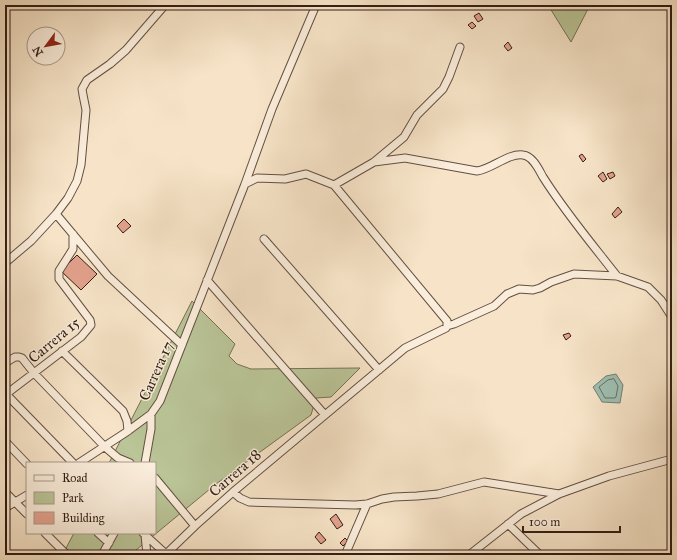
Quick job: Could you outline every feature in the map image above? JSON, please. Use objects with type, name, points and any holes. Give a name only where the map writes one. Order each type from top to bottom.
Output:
[{"type":"street","points":[[5,262],[31,241],[56,214],[68,198],[77,181],[80,172],[86,110],[83,95],[84,84],[87,80],[110,64],[126,50],[165,5]]},
{"type":"street","name":"Carrera 17","points":[[81,462],[128,431],[150,414],[160,401],[245,184],[272,109],[316,5]]},
{"type":"street","points":[[334,185],[374,162],[401,140],[409,131],[417,115],[443,89],[449,78],[460,47]]},
{"type":"street","points":[[374,162],[405,158],[477,171],[485,170],[515,155],[525,155],[534,162],[551,189],[616,276]]},
{"type":"street","points":[[245,184],[257,178],[285,179],[306,174],[334,185],[447,321],[447,326]]},
{"type":"street","points":[[56,214],[108,276],[182,345]]},
{"type":"street","name":"Carrera 15","points":[[5,394],[81,337],[92,325],[90,320],[59,279],[59,271],[73,249],[73,234]]},
{"type":"street","points":[[264,239],[379,370]]},
{"type":"street","name":"Carrera 18","points":[[166,555],[195,526],[233,492],[405,348],[446,328],[447,326],[485,311],[494,306],[507,294],[519,289],[533,290],[540,288],[551,282],[574,274],[616,276],[648,287],[661,300],[672,317]]},
{"type":"street","points":[[207,280],[325,414]]},
{"type":"street","points":[[62,351],[123,411],[127,421],[128,431]]},
{"type":"street","points":[[5,363],[15,357],[22,358],[34,373],[105,447],[118,458],[128,462]]},
{"type":"street","points":[[5,394],[72,462]]},
{"type":"street","points":[[146,462],[152,429],[150,414]]},
{"type":"street","points":[[5,441],[26,463]]},
{"type":"street","points":[[469,555],[521,514],[559,494],[609,476],[672,459]]},
{"type":"street","points":[[156,479],[195,526]]},
{"type":"street","points":[[233,492],[240,498],[249,502],[355,505],[367,504],[388,498],[438,494],[484,482],[559,494]]},
{"type":"street","points":[[5,492],[26,513]]},
{"type":"street","points":[[5,508],[26,496]]},
{"type":"street","points":[[345,555],[367,504]]},
{"type":"street","points":[[508,524],[540,555]]},
{"type":"street","points":[[46,534],[67,555]]},
{"type":"street","points":[[99,534],[109,543]]},
{"type":"street","points":[[102,555],[114,534]]},
{"type":"street","points":[[144,534],[166,555]]},
{"type":"street","points":[[144,534],[147,555]]},
{"type":"green space","points":[[548,5],[590,5],[571,42]]},
{"type":"green space","points":[[192,301],[235,344],[229,356],[237,364],[251,369],[360,368],[331,397],[316,398],[311,415],[216,484],[156,534],[156,462],[110,462]]},
{"type":"green space","points":[[73,534],[155,534],[130,555],[67,555],[64,552]]},
{"type":"water","points":[[616,374],[623,385],[620,403],[602,402],[593,387],[606,376]]},
{"type":"building","points":[[479,13],[483,19],[478,22],[474,16]]},
{"type":"building","points":[[472,22],[476,26],[472,29],[468,25]]},
{"type":"building","points":[[508,42],[512,48],[508,51],[504,46]]},
{"type":"building","points":[[582,154],[586,159],[583,162],[579,156]]},
{"type":"building","points":[[603,172],[607,179],[603,182],[598,176]]},
{"type":"building","points":[[613,172],[615,176],[610,179],[607,174]]},
{"type":"building","points":[[618,207],[622,212],[615,218],[612,214]]},
{"type":"building","points":[[124,219],[131,226],[123,233],[117,226]]},
{"type":"building","points":[[77,255],[97,274],[81,290],[61,271]]},
{"type":"building","points":[[569,333],[571,336],[566,340],[563,335]]},
{"type":"building","points":[[336,514],[343,525],[337,529],[330,519]]},
{"type":"building","points":[[319,532],[326,540],[321,544],[315,537]]},
{"type":"building","points":[[345,538],[348,541],[343,546],[340,543]]}]
